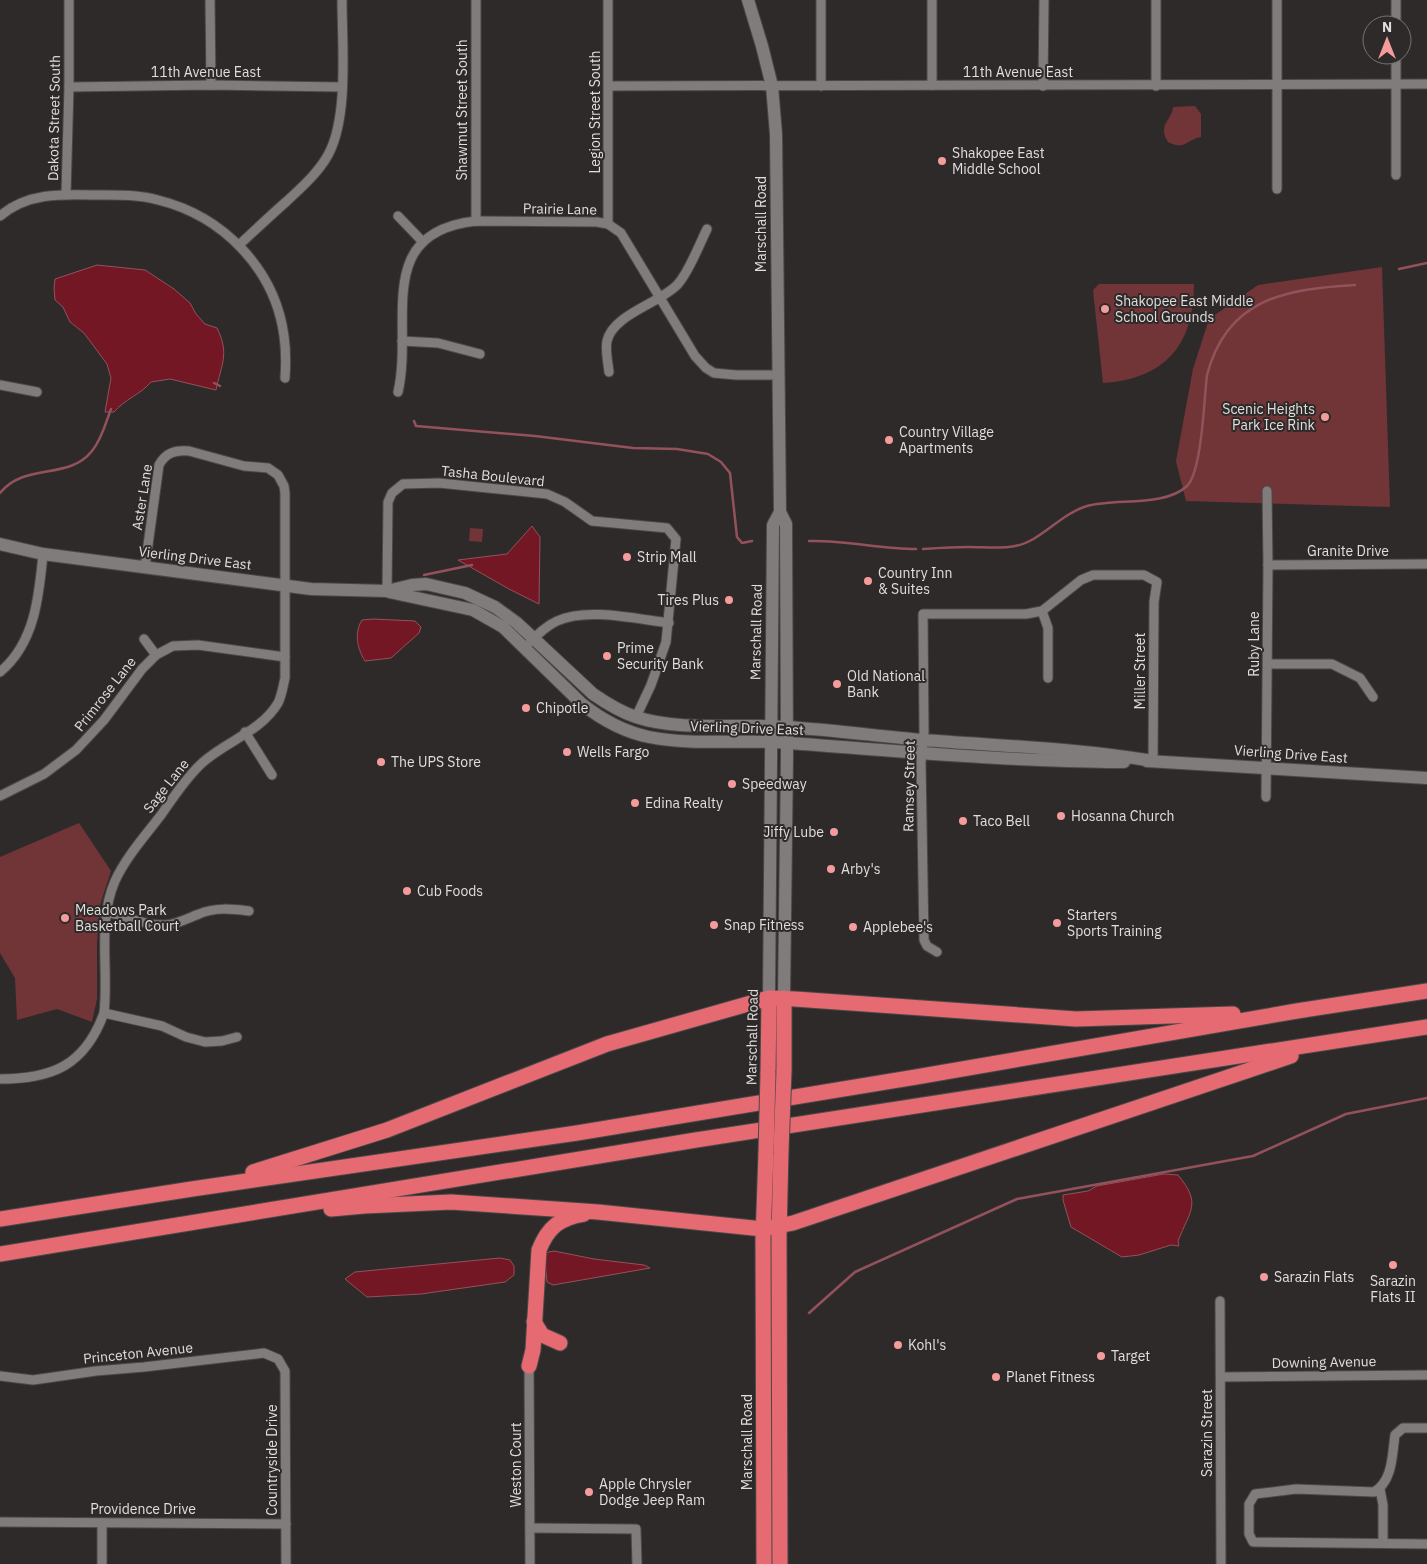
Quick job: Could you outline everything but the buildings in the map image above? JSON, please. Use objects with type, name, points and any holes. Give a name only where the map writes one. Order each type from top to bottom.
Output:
[{"type":"highway","points":[[0,1219],[587,1131],[916,1077],[1297,1011],[1427,991]]},
{"type":"highway","points":[[192,1189],[388,1130],[607,1044],[769,998],[1076,1019],[1156,1018],[1297,1011]]},
{"type":"highway","name":"Marschall Road","points":[[764,1564],[763,1229],[769,998]]},
{"type":"highway","name":"Marschall Road","points":[[780,1564],[779,1226],[784,1071],[784,998]]},
{"type":"highway","points":[[176,1225],[364,1206],[451,1202],[598,1212],[763,1229],[802,1219],[1276,1060],[1346,1042],[1427,1027]]},
{"type":"highway","points":[[0,1254],[752,1131],[1427,1027]]},
{"type":"highway","points":[[529,1366],[534,1350],[539,1250],[544,1237],[551,1228],[560,1222],[572,1217],[598,1212]]},
{"type":"highway","points":[[534,1322],[542,1335],[560,1343]]},
{"type":"street","name":"Dakota Street South","points":[[0,216],[29,199],[66,194],[69,0]]},
{"type":"street","points":[[210,0],[211,85]]},
{"type":"street","points":[[240,245],[312,177],[328,156],[337,136],[341,115],[342,0]]},
{"type":"street","name":"Shawmut Street South","points":[[476,0],[476,221]]},
{"type":"street","name":"Legion Street South","points":[[608,0],[608,224]]},
{"type":"street","name":"Marschall Road","points":[[748,0],[772,86],[777,168],[780,512],[786,524],[787,743],[784,998]]},
{"type":"street","points":[[821,0],[821,86]]},
{"type":"street","points":[[932,0],[932,85]]},
{"type":"street","points":[[1043,86],[1044,0]]},
{"type":"street","points":[[1156,0],[1156,86]]},
{"type":"street","points":[[1277,0],[1277,189]]},
{"type":"street","points":[[1396,0],[1396,15]]},
{"type":"street","points":[[1396,65],[1396,174]]},
{"type":"street","name":"11th Avenue East","points":[[609,86],[1278,86],[1427,84]]},
{"type":"street","name":"11th Avenue East","points":[[69,87],[211,85],[342,87]]},
{"type":"street","points":[[66,194],[128,195],[173,204],[202,217],[240,245],[259,269],[279,311],[286,348],[285,378]]},
{"type":"street","points":[[398,216],[423,242]]},
{"type":"street","name":"Prairie Lane","points":[[398,392],[402,367],[403,284],[408,265],[423,242],[434,233],[447,226],[476,221],[591,222],[608,224],[620,233],[695,356],[706,368],[722,374],[778,375]]},
{"type":"street","points":[[609,372],[607,348],[611,332],[624,319],[672,290],[679,282],[707,229]]},
{"type":"street","points":[[402,341],[438,343],[480,354]]},
{"type":"street","points":[[0,385],[37,392]]},
{"type":"street","name":"Aster Lane","points":[[145,567],[159,465],[167,455],[173,452],[189,451],[244,466],[263,467],[274,471]]},
{"type":"street","name":"Sage Lane","points":[[0,1079],[31,1078],[54,1072],[66,1065],[86,1047],[99,1026],[104,1013],[106,912],[112,890],[122,868],[190,776],[211,755],[260,723],[278,702],[285,678],[285,493],[281,479],[274,471]]},
{"type":"street","name":"Tasha Boulevard","points":[[387,591],[388,502],[392,493],[403,484],[439,483],[547,494],[564,502],[592,521],[667,528],[676,539],[666,642],[636,717]]},
{"type":"street","name":"Ruby Lane","points":[[1266,797],[1268,664],[1267,491]]},
{"type":"street","name":"Marschall Road","points":[[769,998],[773,525],[780,512]]},
{"type":"street","name":"Vierling Drive East","points":[[0,544],[43,554],[285,585],[329,590],[387,591],[473,610],[529,643],[606,703],[636,717],[675,724],[787,726],[923,740],[1106,753],[1153,760],[1427,778]]},
{"type":"street","points":[[0,672],[15,656],[30,629],[38,596],[43,554]]},
{"type":"street","name":"Granite Drive","points":[[1268,565],[1427,564]]},
{"type":"street","name":"Miller Street","points":[[1042,612],[1081,580],[1093,575],[1144,576],[1157,582],[1154,602],[1153,760]]},
{"type":"street","points":[[1042,612],[1048,628],[1048,678]]},
{"type":"street","name":"Ramsey Street","points":[[938,952],[927,946],[924,940],[923,614],[1026,614],[1042,612]]},
{"type":"street","points":[[529,643],[558,620],[576,615],[598,615],[668,623]]},
{"type":"street","name":"Primrose Lane","points":[[144,639],[156,655]]},
{"type":"street","name":"Vierling Drive East","points":[[529,643],[582,704],[596,715],[632,732],[648,737],[682,741],[772,742],[993,758],[1106,762],[1153,760]]},
{"type":"street","name":"Primrose Lane","points":[[0,796],[44,774],[76,750],[104,720],[142,669],[164,649],[185,645],[285,657]]},
{"type":"street","points":[[1268,664],[1332,664],[1360,678],[1372,697]]},
{"type":"street","points":[[632,732],[639,728],[675,724]]},
{"type":"street","points":[[245,732],[272,775]]},
{"type":"street","points":[[106,912],[146,923],[168,925],[211,910],[248,911]]},
{"type":"street","points":[[104,1013],[162,1026],[186,1037],[205,1042],[222,1041],[238,1037]]},
{"type":"street","name":"Sarazin Street","points":[[1220,1301],[1221,1564]]},
{"type":"street","name":"Princeton Avenue","points":[[0,1376],[33,1380],[96,1371],[264,1353],[278,1359]]},
{"type":"street","name":"Countryside Drive","points":[[278,1359],[286,1371],[286,1564]]},
{"type":"street","name":"Weston Court","points":[[529,1366],[530,1564]]},
{"type":"street","name":"Downing Avenue","points":[[1221,1377],[1427,1375]]},
{"type":"street","points":[[1427,1428],[1403,1428],[1395,1435],[1388,1474],[1384,1484],[1374,1492],[1296,1489],[1256,1494],[1250,1504],[1250,1534],[1252,1542],[1427,1544]]},
{"type":"street","points":[[1380,1489],[1383,1512],[1383,1544]]},
{"type":"street","name":"Providence Drive","points":[[0,1522],[286,1524]]},
{"type":"street","points":[[102,1523],[102,1564]]},
{"type":"street","points":[[530,1528],[636,1529],[637,1564]]},
{"type":"shaded area","points":[[1195,106],[1201,114],[1201,137],[1182,145],[1168,142],[1164,127],[1173,107]]},
{"type":"shaded area","points":[[97,265],[145,270],[174,289],[190,303],[196,314],[205,324],[217,328],[224,352],[216,390],[170,379],[151,382],[114,412],[105,412],[111,378],[107,364],[84,333],[70,322],[63,307],[55,300],[54,288],[55,279]]},
{"type":"shaded area","points":[[1382,267],[1390,507],[1186,501],[1176,461],[1193,369],[1209,319],[1258,285]]},
{"type":"shaded area","points":[[1099,284],[1194,284],[1193,306],[1181,342],[1159,366],[1143,375],[1103,383],[1093,290]]},
{"type":"shaded area","points":[[532,526],[540,537],[539,604],[458,560],[507,554]]},
{"type":"shaded area","points":[[470,528],[483,529],[482,542],[469,541]]},
{"type":"shaded area","points":[[362,620],[415,621],[421,627],[419,633],[391,658],[365,661],[358,646],[357,635]]},
{"type":"shaded area","points":[[79,823],[111,871],[100,905],[97,943],[97,999],[92,1022],[57,1009],[17,1020],[15,978],[0,953],[0,857]]},
{"type":"shaded area","points":[[1164,1174],[1178,1175],[1190,1193],[1192,1200],[1190,1214],[1178,1241],[1179,1246],[1171,1245],[1139,1255],[1122,1257],[1071,1227],[1063,1195],[1088,1191],[1097,1186]]},
{"type":"shaded area","points":[[554,1251],[594,1259],[644,1265],[650,1268],[553,1285],[547,1282],[544,1253]]},
{"type":"shaded area","points":[[500,1258],[510,1260],[514,1266],[514,1275],[505,1282],[421,1294],[367,1297],[345,1279],[355,1272]]},
{"type":"waterway","points":[[1399,269],[1427,263]]},
{"type":"waterway","points":[[923,549],[1015,546],[1033,539],[1068,515],[1087,506],[1153,499],[1178,493],[1187,486],[1196,466],[1202,434],[1207,375],[1216,349],[1229,329],[1244,314],[1263,303],[1283,295],[1306,290],[1355,285]]},
{"type":"waterway","points":[[214,383],[220,386]]},
{"type":"waterway","points":[[0,493],[10,484],[22,478],[71,466],[82,460],[92,451],[98,441],[111,409]]},
{"type":"waterway","points":[[414,421],[416,426],[535,436],[633,448],[677,449],[708,454],[721,462],[730,473],[737,537],[742,543],[752,541]]},
{"type":"waterway","points":[[809,541],[916,549]]},
{"type":"waterway","points":[[424,575],[472,565]]},
{"type":"waterway","points":[[809,1313],[855,1272],[1017,1199],[1253,1156],[1346,1114],[1427,1098]]},
{"type":"place","name":"Shakopee East Middle School","points":[[942,161]]},
{"type":"place","name":"Shakopee East Middle School Grounds","points":[[1105,309]]},
{"type":"place","name":"Scenic Heights Park Ice Rink","points":[[1325,417]]},
{"type":"place","name":"Country Village Apartments","points":[[889,440]]},
{"type":"place","name":"Strip Mall","points":[[627,557]]},
{"type":"place","name":"Country Inn & Suites","points":[[868,581]]},
{"type":"place","name":"Tires Plus","points":[[729,600]]},
{"type":"place","name":"Prime Security Bank","points":[[607,656]]},
{"type":"place","name":"Old National Bank","points":[[837,684]]},
{"type":"place","name":"Chipotle","points":[[526,708]]},
{"type":"place","name":"Wells Fargo","points":[[567,752]]},
{"type":"place","name":"The UPS Store","points":[[381,762]]},
{"type":"place","name":"Speedway","points":[[732,784]]},
{"type":"place","name":"Edina Realty","points":[[635,803]]},
{"type":"place","name":"Hosanna Church","points":[[1061,816]]},
{"type":"place","name":"Taco Bell","points":[[963,821]]},
{"type":"place","name":"Jiffy Lube","points":[[834,832]]},
{"type":"place","name":"Arby's","points":[[831,869]]},
{"type":"place","name":"Cub Foods","points":[[407,891]]},
{"type":"place","name":"Meadows Park Basketball Court","points":[[65,918]]},
{"type":"place","name":"Starters Sports Training","points":[[1057,923]]},
{"type":"place","name":"Snap Fitness","points":[[714,925]]},
{"type":"place","name":"Applebee's","points":[[853,927]]},
{"type":"place","name":"Sarazin Flats II","points":[[1393,1265]]},
{"type":"place","name":"Sarazin Flats","points":[[1264,1277]]},
{"type":"place","name":"Kohl's","points":[[898,1345]]},
{"type":"place","name":"Target","points":[[1101,1356]]},
{"type":"place","name":"Planet Fitness","points":[[996,1377]]},
{"type":"place","name":"Apple Chrysler Dodge Jeep Ram","points":[[589,1492]]}]
